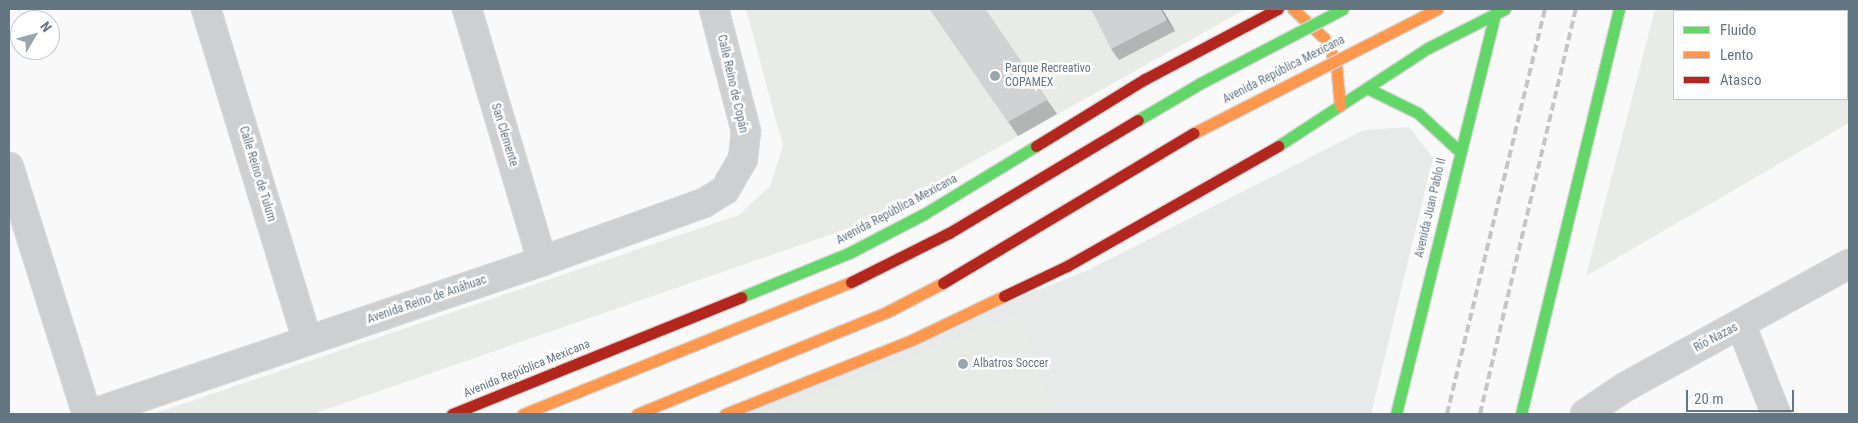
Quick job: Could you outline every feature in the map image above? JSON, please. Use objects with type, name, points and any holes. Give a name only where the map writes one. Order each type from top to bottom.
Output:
[{"type":"street","name":"Calle Reino de Tulum","points":[[206,9],[307,340]]},
{"type":"street","name":"San Clemente","points":[[467,9],[542,261]]},
{"type":"street","name":"Calle Reino de Copán","points":[[714,9],[746,132],[743,159]]},
{"type":"street","name":"Avenida República Mexicana","points":[[452,414],[849,253],[924,214],[1145,79],[1278,9]]},
{"type":"street","points":[[1293,9],[1324,38],[1336,63],[1340,106]]},
{"type":"street","points":[[523,414],[689,350],[866,276],[949,233],[1199,84],[1343,9]]},
{"type":"street","name":"Avenida República Mexicana","points":[[637,414],[887,312],[963,273],[1206,126],[1437,9]]},
{"type":"street","points":[[1521,414],[1619,9]]},
{"type":"street","points":[[725,414],[850,366],[991,304],[1156,216],[1268,152],[1428,48],[1499,10]]},
{"type":"street","name":"Avenida Juan Pablo II","points":[[1396,414],[1459,151],[1499,10]]},
{"type":"street","points":[[1367,88],[1418,114],[1459,151]]},
{"type":"street","name":"Avenida Reino de Anáhuac","points":[[91,414],[542,261],[704,203],[724,190],[743,159]]},
{"type":"street","points":[[9,167],[87,414]]},
{"type":"street","name":"Río Nazas","points":[[1585,414],[1625,386],[1849,264]]},
{"type":"street","points":[[1741,324],[1776,414]]},
{"type":"shaded area","points":[[746,9],[1246,9],[904,200],[907,208],[313,414],[153,414],[739,215],[770,186],[783,146]]},
{"type":"shaded area","points":[[1655,9],[1849,9],[1849,123],[1586,276]]},
{"type":"shaded area","points":[[1409,127],[1433,158],[1371,414],[723,414],[1086,271],[1364,130]]},
{"type":"shaded area","name":"Albatros Soccer","points":[[1018,315],[1052,414],[763,414]]},
{"type":"building","points":[[930,9],[985,9],[1047,100],[1008,122]]},
{"type":"building","points":[[1091,9],[1161,9],[1167,20],[1111,49]]},
{"type":"railway","points":[[1447,414],[1545,9]]},
{"type":"railway","points":[[1480,414],[1576,9]]},
{"type":"traffic: fast","points":[[1138,120],[1199,84],[1343,9]]},
{"type":"traffic: fast","points":[[1396,414],[1496,9]]},
{"type":"traffic: fast","points":[[1278,146],[1428,48],[1505,9]]},
{"type":"traffic: fast","points":[[1521,414],[1619,9]]},
{"type":"traffic: fast","points":[[1367,88],[1418,113],[1459,151]]},
{"type":"traffic: fast","points":[[741,297],[849,253],[924,214],[1036,146]]},
{"type":"traffic: slow","points":[[1293,9],[1324,38],[1336,63],[1340,106]]},
{"type":"traffic: slow","points":[[1194,133],[1437,9]]},
{"type":"traffic: slow","points":[[523,414],[851,282]]},
{"type":"traffic: slow","points":[[637,414],[887,312],[943,283]]},
{"type":"traffic: slow","points":[[725,414],[912,340],[1004,296]]},
{"type":"traffic: jam","points":[[1036,146],[1145,79],[1278,9]]},
{"type":"traffic: jam","points":[[851,282],[949,233],[1138,120]]},
{"type":"traffic: jam","points":[[943,283],[1194,133]]},
{"type":"traffic: jam","points":[[1004,296],[1067,266],[1278,146]]},
{"type":"traffic: jam","points":[[452,414],[741,297]]},
{"type":"place","name":"Parque Recreativo COPAMEX","points":[[995,76]]},
{"type":"place","name":"Albatros Soccer","points":[[963,364]]}]
